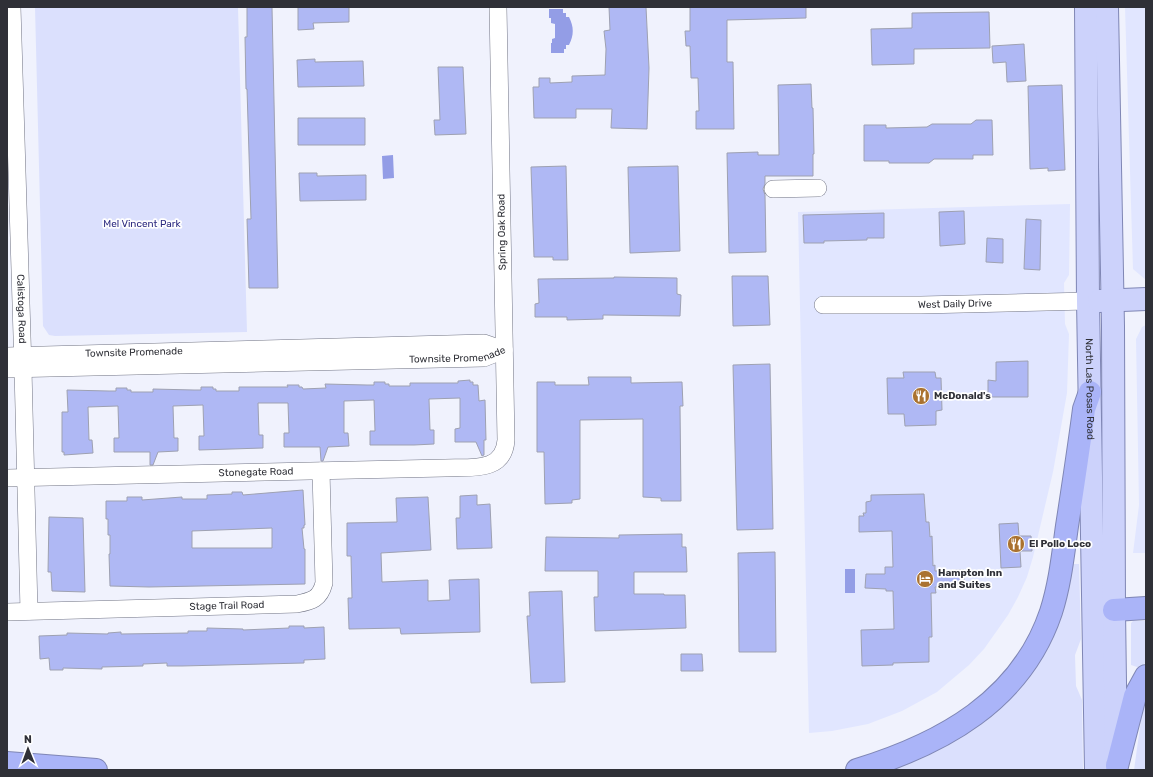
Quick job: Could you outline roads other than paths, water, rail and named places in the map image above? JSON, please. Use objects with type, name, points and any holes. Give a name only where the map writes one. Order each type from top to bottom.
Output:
[{"type":"highway","points":[[857,770],[911,750],[946,733],[969,719],[989,704],[1007,686],[1026,662],[1044,630],[1058,590],[1084,409],[1090,392]]},
{"type":"highway","points":[[1104,610],[1146,608]]},
{"type":"highway","points":[[1110,769],[1135,696],[1146,676]]},
{"type":"highway","points":[[7,763],[96,770]]},
{"type":"main road","name":"North Las Posas Road","points":[[1086,7],[1090,392],[1104,610],[1110,769]]},
{"type":"main road","name":"North Las Posas Road","points":[[1104,610],[1113,300],[1107,7]]},
{"type":"main road","points":[[1088,301],[1146,299]]},
{"type":"street","name":"Calistoga Road","points":[[12,7],[10,51],[15,362],[26,478],[29,611]]},
{"type":"street","name":"Spring Oak Road","points":[[498,7],[506,440],[506,446],[501,456]]},
{"type":"street","points":[[773,189],[818,188]]},
{"type":"street","name":"West Daily Drive","points":[[823,305],[1088,301]]},
{"type":"street","name":"Townsite Promenade","points":[[15,362],[484,358],[504,350]]},
{"type":"street","name":"Stonegate Road","points":[[7,478],[481,467],[492,464],[501,456]]},
{"type":"street","name":"Stage Trail Road","points":[[7,612],[297,604],[308,602],[318,597],[324,583],[321,471]]},
{"type":"water","points":[[549,9],[563,9],[563,13],[566,13],[566,17],[569,17],[571,21],[573,28],[572,38],[569,45],[566,45],[564,53],[551,53],[552,39],[555,38],[555,24],[551,23],[551,18],[549,18]]},
{"type":"water","points":[[393,155],[394,178],[383,179],[382,156]]},
{"type":"water","points":[[845,569],[855,569],[855,593],[845,593]]},
{"type":"place","name":"McDonald's","points":[[921,396]]},
{"type":"place","name":"El Pollo Loco","points":[[1016,544]]},
{"type":"place","name":"Hampton Inn and Suites","points":[[925,579]]},
{"type":"park label","name":"Mel Vincent Park","points":[[142,224]]}]
